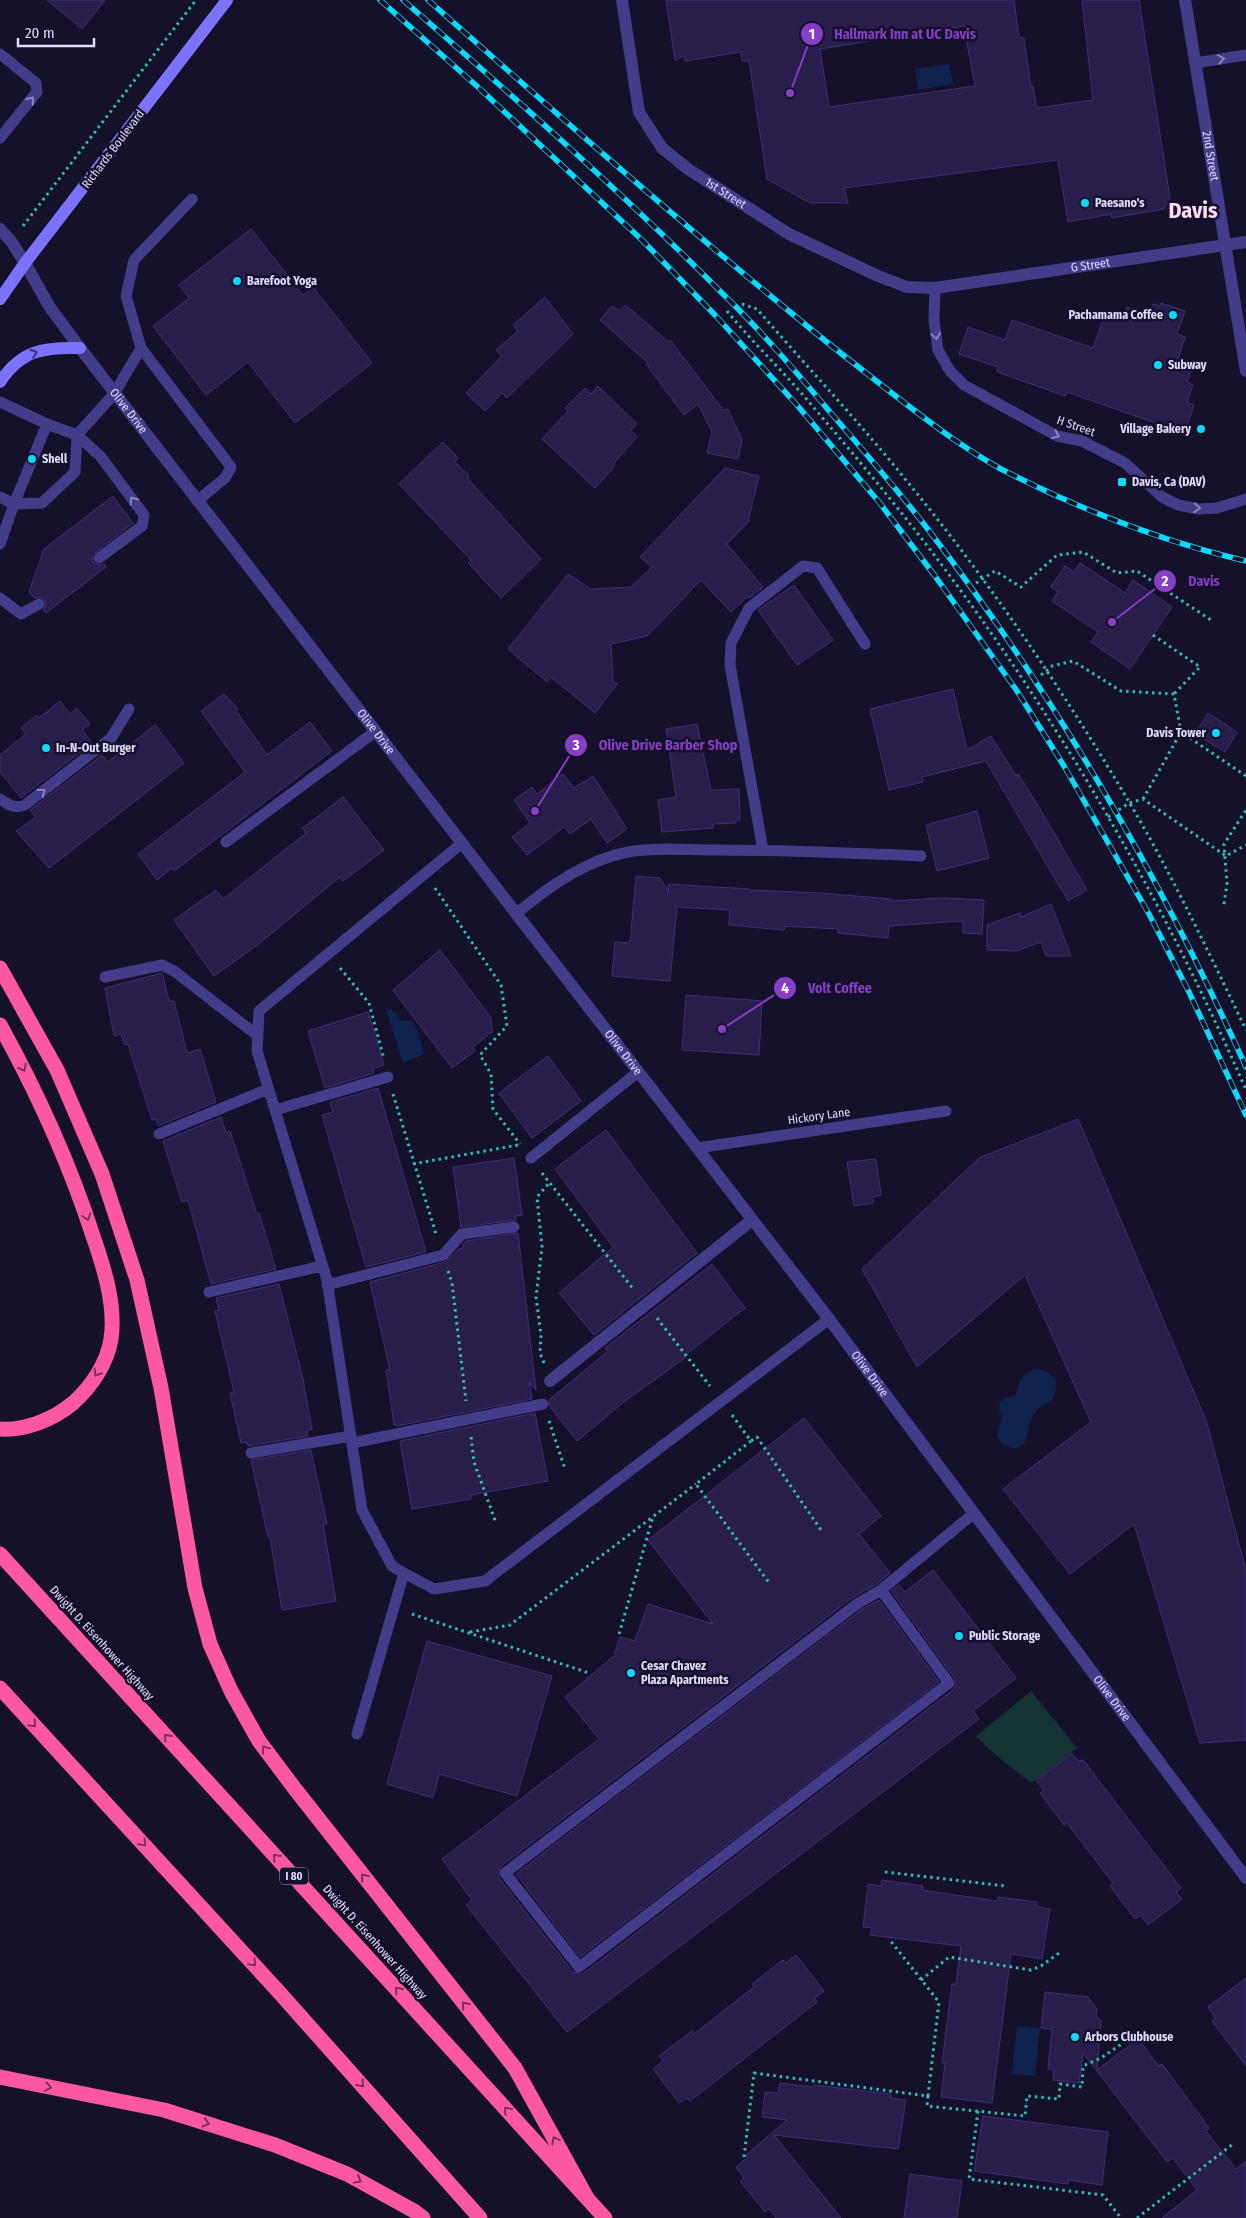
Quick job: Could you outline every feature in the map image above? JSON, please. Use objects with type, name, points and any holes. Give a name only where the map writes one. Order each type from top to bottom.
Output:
[{"type":"highway","points":[[0,968],[57,1070],[102,1174],[137,1280],[160,1388],[195,1588],[210,1644],[230,1691],[274,1762],[515,2068],[587,2198]]},
{"type":"highway","points":[[0,1025],[26,1071],[57,1140],[83,1206],[103,1265],[111,1304],[111,1339],[100,1371],[82,1395],[63,1412],[38,1423],[0,1429]]},
{"type":"highway","name":"Dwight D. Eisenhower Highway","points":[[0,1554],[605,2218]]},
{"type":"highway","points":[[0,1688],[278,1991],[480,2218]]},
{"type":"highway","points":[[0,2078],[164,2110],[275,2145],[347,2174],[423,2218]]},
{"type":"main road","name":"Richards Boulevard","points":[[0,299],[25,263],[227,0]]},
{"type":"main road","points":[[0,382],[8,370],[29,353],[51,347],[80,348]]},
{"type":"street","name":"1st Street","points":[[622,0],[639,112],[662,148],[688,169],[789,234],[907,287],[934,288]]},
{"type":"street","name":"2nd Street","points":[[1185,0],[1246,371]]},
{"type":"street","name":"Olive Drive","points":[[0,228],[25,263],[49,306],[114,394],[829,1319],[1246,1878]]},
{"type":"street","name":"G Street","points":[[934,288],[1246,242]]},
{"type":"street","points":[[550,1381],[752,1220]]},
{"type":"lane","points":[[0,54],[36,83],[37,92],[0,138]]},
{"type":"lane","points":[[1195,63],[1246,55]]},
{"type":"lane","points":[[192,199],[134,260],[126,296],[141,348],[231,467],[225,478],[197,501]]},
{"type":"lane","name":"H Street","points":[[934,288],[934,320],[938,350],[950,371],[964,385],[1057,436],[1082,441],[1125,463],[1162,497],[1178,505],[1199,509],[1217,508],[1246,499]]},
{"type":"lane","points":[[0,497],[14,504],[42,503],[75,472],[77,435],[114,394],[141,348]]},
{"type":"lane","points":[[0,402],[47,424],[77,435],[101,457],[144,515],[142,526],[99,558]]},
{"type":"lane","points":[[0,544],[14,504],[47,424]]},
{"type":"lane","points":[[763,850],[730,664],[731,643],[749,608],[803,566],[817,568],[865,644]]},
{"type":"lane","points":[[0,598],[21,614],[39,604]]},
{"type":"lane","points":[[0,799],[18,808],[25,805],[111,738],[129,709]]},
{"type":"lane","points":[[226,842],[376,732]]},
{"type":"lane","points":[[462,843],[259,1011],[256,1051],[327,1285],[362,1510],[392,1566],[434,1589],[485,1581],[829,1319]]},
{"type":"lane","points":[[516,914],[543,891],[587,866],[628,852],[654,850],[763,850],[921,856]]},
{"type":"lane","points":[[105,977],[162,965],[174,971],[258,1036]]},
{"type":"lane","points":[[531,1158],[638,1072]]},
{"type":"lane","points":[[275,1110],[388,1077]]},
{"type":"lane","points":[[159,1134],[268,1089]]},
{"type":"lane","name":"Hickory Lane","points":[[697,1148],[946,1111]]},
{"type":"lane","points":[[327,1285],[442,1255],[462,1234],[514,1227]]},
{"type":"lane","points":[[209,1292],[322,1266]]},
{"type":"lane","points":[[251,1453],[351,1440],[469,1420],[543,1404]]},
{"type":"lane","points":[[881,1590],[949,1683],[578,1967],[505,1873],[856,1604],[881,1590],[973,1514]]},
{"type":"lane","points":[[358,1734],[404,1573]]},
{"type":"path","points":[[11,241],[196,0]]},
{"type":"path","points":[[742,304],[757,309],[910,484],[982,580],[1046,671],[1129,803],[1206,946],[1246,1030]]},
{"type":"path","points":[[727,311],[809,402],[931,551],[1027,686],[1108,817],[1198,984],[1246,1090]]},
{"type":"path","points":[[976,583],[995,571],[1021,587],[1057,555],[1084,552],[1117,573],[1137,571],[1211,620]]},
{"type":"path","points":[[1041,675],[1052,666],[1073,661],[1121,691],[1174,694],[1200,667],[1153,635]]},
{"type":"path","points":[[1108,817],[1129,803],[1143,799],[1181,732],[1174,694]]},
{"type":"path","points":[[1181,732],[1246,776]]},
{"type":"path","points":[[1143,799],[1226,856]]},
{"type":"path","points":[[1224,904],[1227,884],[1224,844],[1246,810]]},
{"type":"path","points":[[1226,856],[1246,845]]},
{"type":"path","points":[[328,954],[368,1003],[413,1164],[452,1283],[474,1462],[496,1523]]},
{"type":"path","points":[[413,1164],[521,1144]]},
{"type":"path","points":[[550,1182],[537,1197],[542,1247],[536,1297],[541,1335],[540,1353],[550,1381]]},
{"type":"path","points":[[722,1401],[751,1441]]},
{"type":"path","points":[[543,1404],[565,1469]]},
{"type":"path","points":[[470,1632],[510,1625],[757,1437],[821,1530]]},
{"type":"path","points":[[696,1484],[770,1584]]},
{"type":"path","points":[[619,1634],[654,1516]]},
{"type":"path","points":[[394,1609],[470,1632],[589,1673]]},
{"type":"path","points":[[885,1872],[1006,1886]]},
{"type":"path","points":[[888,1938],[939,2002],[927,2106],[1025,2116],[1028,2096],[1059,2099],[1060,2084],[1082,2087],[1083,2066],[1101,2058],[1126,2041]]},
{"type":"path","points":[[921,1980],[949,1958],[1031,1970],[1059,1954]]},
{"type":"path","points":[[744,2157],[754,2073],[928,2096]]},
{"type":"path","points":[[978,2111],[969,2179],[1103,2195],[1121,2218]]},
{"type":"path","points":[[1137,2218],[1232,2144]]},
{"type":"green space","points":[[1031,1691],[1077,1748],[1031,1783],[992,1752],[976,1736]]},
{"type":"water","points":[[949,64],[953,84],[918,90],[915,69]]},
{"type":"water","points":[[392,1009],[393,1013],[397,1013],[400,1021],[412,1021],[417,1030],[424,1054],[403,1063],[386,1010]]},
{"type":"water","points":[[1034,1369],[1045,1370],[1056,1379],[1054,1396],[1049,1403],[1037,1410],[1033,1415],[1027,1436],[1022,1445],[1018,1448],[1007,1447],[997,1436],[1002,1416],[999,1409],[1000,1402],[1006,1397],[1013,1397],[1016,1394],[1021,1379]]},
{"type":"water","points":[[1017,2026],[1040,2028],[1035,2076],[1012,2074]]},
{"type":"building","points":[[47,0],[105,0],[82,29]]},
{"type":"building","points":[[666,0],[1014,0],[1019,37],[1024,38],[1031,87],[1033,86],[1037,108],[1093,100],[1082,0],[1139,0],[1170,198],[1164,209],[1112,218],[1111,214],[1068,222],[1058,160],[844,188],[848,203],[810,203],[767,179],[749,61],[742,61],[741,52],[685,61],[684,56],[675,60]],"holes":[[[964,26],[975,86],[829,107],[820,49]]]},
{"type":"building","points":[[251,229],[303,295],[313,287],[372,363],[295,423],[248,362],[206,395],[153,326],[189,298],[179,285]]},
{"type":"building","points":[[545,297],[573,334],[507,398],[502,393],[485,411],[466,393],[502,356],[496,350],[518,331],[513,325]]},
{"type":"building","points":[[1161,303],[1185,311],[1177,334],[1185,337],[1177,363],[1192,368],[1187,382],[1193,385],[1187,402],[1194,405],[1186,430],[1165,424],[1164,426],[1067,392],[1065,396],[997,372],[998,367],[959,354],[968,327],[1005,340],[1012,320],[1093,348],[1106,311],[1123,317],[1127,307],[1149,315],[1153,304],[1160,306]]},
{"type":"building","points":[[626,305],[668,342],[670,340],[724,411],[728,409],[742,440],[738,459],[707,453],[712,432],[698,404],[684,415],[646,364],[648,363],[600,320],[612,306],[619,311]]},
{"type":"building","points":[[598,386],[637,424],[631,430],[637,437],[595,488],[542,439],[568,411],[565,408],[585,388],[591,394]]},
{"type":"building","points":[[443,442],[458,458],[455,462],[469,476],[467,478],[541,559],[501,598],[468,563],[471,560],[399,484]]},
{"type":"building","points":[[725,468],[759,476],[748,522],[727,544],[763,587],[749,598],[748,596],[731,612],[701,580],[647,636],[611,644],[613,681],[617,684],[595,713],[551,677],[547,682],[508,649],[568,574],[591,589],[631,587],[652,567],[640,557]]},
{"type":"building","points":[[113,496],[133,523],[92,555],[93,563],[104,564],[106,567],[46,613],[43,610],[46,605],[45,600],[40,597],[34,598],[29,592],[44,549]]},
{"type":"building","points":[[1080,563],[1125,593],[1133,580],[1172,607],[1130,669],[1091,642],[1098,632],[1052,601],[1058,592],[1051,587],[1065,566],[1074,572]]},
{"type":"building","points":[[794,585],[833,640],[797,665],[758,610]]},
{"type":"building","points":[[953,689],[967,750],[991,736],[1016,776],[1018,774],[1039,807],[1087,890],[1068,901],[986,761],[922,777],[923,782],[889,790],[870,709]]},
{"type":"building","points":[[224,694],[238,709],[236,711],[267,755],[310,722],[332,751],[174,871],[172,868],[157,880],[138,854],[245,772],[201,711]]},
{"type":"building","name":"In-N-Out Burger","points":[[60,701],[70,714],[77,708],[90,724],[82,730],[92,743],[21,798],[0,772],[0,755],[26,734],[21,728],[37,715],[39,718]]},
{"type":"building","name":"Davis Tower","points":[[1208,713],[1237,732],[1225,752],[1195,734]]},
{"type":"building","points":[[697,724],[711,790],[739,789],[740,820],[736,820],[736,823],[713,824],[713,828],[662,832],[658,800],[676,797],[666,729]]},
{"type":"building","points":[[155,725],[184,763],[49,868],[16,831],[36,817],[30,810],[102,755],[108,762]]},
{"type":"building","points":[[563,774],[574,788],[593,776],[627,829],[607,843],[591,819],[570,834],[564,827],[527,855],[512,837],[530,823],[514,800],[532,787],[537,794]]},
{"type":"building","points":[[343,797],[384,850],[343,881],[340,877],[256,946],[214,976],[174,920],[216,890],[223,899],[306,833],[303,828]]},
{"type":"building","points":[[977,811],[989,858],[937,871],[926,825]]},
{"type":"building","points":[[636,876],[660,878],[669,893],[668,884],[821,893],[891,899],[891,901],[942,898],[984,900],[982,934],[963,933],[963,921],[889,926],[888,938],[838,933],[838,929],[785,926],[784,930],[729,925],[730,910],[677,907],[670,981],[612,976],[615,942],[630,943]]},
{"type":"building","points":[[1051,904],[1071,956],[1046,956],[1041,942],[1016,951],[987,950],[987,925],[1020,913],[1021,917]]},
{"type":"building","points":[[440,950],[491,1018],[492,1032],[473,1047],[475,1051],[452,1068],[393,990]]},
{"type":"building","points":[[162,973],[169,1001],[174,1001],[187,1053],[200,1049],[216,1102],[158,1126],[156,1119],[152,1120],[128,1044],[125,1045],[121,1034],[114,1036],[105,988]]},
{"type":"building","points":[[686,995],[762,1001],[759,1055],[682,1050]]},
{"type":"building","points":[[368,1012],[384,1065],[373,1069],[374,1073],[325,1088],[308,1031]]},
{"type":"building","points":[[548,1056],[581,1101],[532,1138],[499,1093]]},
{"type":"building","points":[[378,1088],[426,1252],[366,1267],[322,1115],[333,1112],[330,1102]]},
{"type":"building","points":[[221,1117],[226,1133],[230,1131],[257,1214],[259,1213],[276,1269],[211,1284],[188,1200],[182,1202],[163,1141]]},
{"type":"building","points":[[1078,1119],[1207,1423],[1246,1571],[1246,1740],[1200,1743],[1134,1524],[1070,1574],[1003,1489],[1091,1422],[1025,1275],[917,1367],[862,1269],[979,1158]]},
{"type":"building","points":[[606,1130],[697,1253],[594,1335],[559,1293],[613,1247],[555,1169]]},
{"type":"building","points":[[514,1158],[522,1215],[515,1216],[516,1220],[461,1227],[453,1167]]},
{"type":"building","points":[[876,1159],[881,1195],[873,1197],[873,1203],[854,1206],[847,1162]]},
{"type":"building","points":[[518,1233],[536,1390],[529,1382],[532,1399],[397,1426],[394,1425],[386,1370],[390,1370],[370,1282],[445,1262],[459,1249],[463,1248],[463,1244],[466,1241]]},
{"type":"building","points":[[712,1264],[745,1308],[684,1356],[685,1358],[625,1401],[577,1441],[550,1407],[549,1400],[608,1351],[605,1348]]},
{"type":"building","points":[[279,1284],[303,1379],[312,1429],[307,1431],[308,1436],[248,1446],[247,1442],[241,1443],[230,1393],[234,1392],[215,1311],[219,1310],[216,1298]]},
{"type":"building","points":[[535,1413],[548,1481],[471,1495],[471,1499],[412,1509],[400,1441]]},
{"type":"building","points":[[804,1418],[881,1516],[859,1534],[890,1573],[877,1584],[852,1598],[500,1867],[499,1878],[573,1972],[584,1973],[954,1689],[955,1679],[891,1591],[899,1585],[905,1592],[933,1570],[1016,1678],[973,1711],[979,1719],[567,2032],[466,1905],[472,1900],[442,1859],[599,1739],[565,1697],[614,1656],[620,1637],[635,1641],[648,1604],[713,1624],[648,1540]]},
{"type":"building","points":[[311,1450],[327,1524],[323,1524],[336,1601],[282,1610],[270,1537],[268,1537],[251,1460]]},
{"type":"building","points":[[879,1600],[939,1682],[580,1957],[516,1874],[861,1610]]},
{"type":"building","points":[[427,1641],[552,1676],[517,1796],[439,1774],[433,1798],[387,1784]]},
{"type":"building","points":[[1072,1753],[1078,1761],[1083,1760],[1181,1888],[1176,1892],[1182,1899],[1148,1925],[1140,1915],[1135,1919],[1110,1886],[1113,1883],[1067,1823],[1064,1825],[1040,1793],[1044,1790],[1036,1780]]},
{"type":"building","points":[[882,1880],[923,1886],[922,1890],[997,1901],[998,1897],[1037,1902],[1037,1907],[1050,1909],[1042,1959],[1011,1954],[992,2103],[941,2097],[945,2063],[942,2063],[952,1984],[956,1984],[961,1946],[870,1935],[872,1928],[863,1927],[868,1884],[881,1886]]},
{"type":"building","points":[[796,1955],[824,1991],[815,1998],[817,2002],[690,2101],[687,2098],[679,2103],[653,2069],[663,2061],[659,2056],[692,2031],[694,2034],[754,1987],[752,1984],[783,1960],[786,1963]]},
{"type":"building","points":[[1246,1978],[1246,2066],[1212,2021],[1215,2018],[1208,2007]]},
{"type":"building","points":[[1045,1992],[1088,1997],[1097,2009],[1096,2017],[1101,2020],[1097,2070],[1138,2039],[1159,2066],[1162,2064],[1209,2128],[1206,2131],[1236,2169],[1246,2161],[1246,2218],[1162,2218],[1197,2190],[1173,2158],[1167,2162],[1083,2053],[1079,2083],[1053,2080],[1054,2070],[1048,2069],[1052,2029],[1041,2028]]},
{"type":"building","points":[[780,2083],[891,2094],[891,2098],[906,2100],[898,2149],[774,2135],[841,2218],[776,2218],[769,2209],[765,2212],[740,2181],[744,2178],[736,2167],[748,2157],[746,2155],[787,2120],[762,2117],[765,2092],[778,2093]]},
{"type":"building","points":[[983,2116],[1108,2132],[1102,2185],[1068,2180],[1068,2184],[974,2171]]},
{"type":"building","points":[[910,2174],[962,2181],[957,2218],[904,2218]]},
{"type":"railway","points":[[380,0],[479,88],[642,240],[715,315],[797,405],[879,502],[935,576],[1017,691],[1064,766],[1149,914],[1189,992],[1246,1115]]},
{"type":"railway","points":[[403,0],[609,184],[741,312],[793,368],[927,528],[974,591],[1018,655],[1102,788],[1178,926],[1246,1067]]},
{"type":"railway","points":[[428,0],[748,278],[919,414],[959,443],[987,461],[1030,484],[1090,510],[1151,534],[1246,561]]},
{"type":"place","name":"Hallmark Inn at UC Davis","points":[[790,93]]},
{"type":"place","name":"Paesano's","points":[[1085,203]]},
{"type":"place","name":"Barefoot Yoga","points":[[237,281]]},
{"type":"place","name":"Pachamama Coffee","points":[[1173,315]]},
{"type":"place","name":"Subway","points":[[1158,365]]},
{"type":"place","name":"Village Bakery","points":[[1201,429]]},
{"type":"place","name":"Shell","points":[[32,459]]},
{"type":"place","name":"Davis, Ca (DAV)","points":[[1122,482]]},
{"type":"place","name":"Davis","points":[[1112,622]]},
{"type":"place","name":"Davis Tower","points":[[1216,733]]},
{"type":"place","name":"In-N-Out Burger","points":[[46,748]]},
{"type":"place","name":"Olive Drive Barber Shop","points":[[535,811]]},
{"type":"place","name":"Volt Coffee","points":[[722,1029]]},
{"type":"place","name":"Public Storage","points":[[959,1636]]},
{"type":"place","name":"Cesar Chavez Plaza Apartments","points":[[631,1673]]},
{"type":"place","name":"Arbors Clubhouse","points":[[1075,2037]]},
{"type":"district","name":"Davis","points":[[1193,210]]}]
